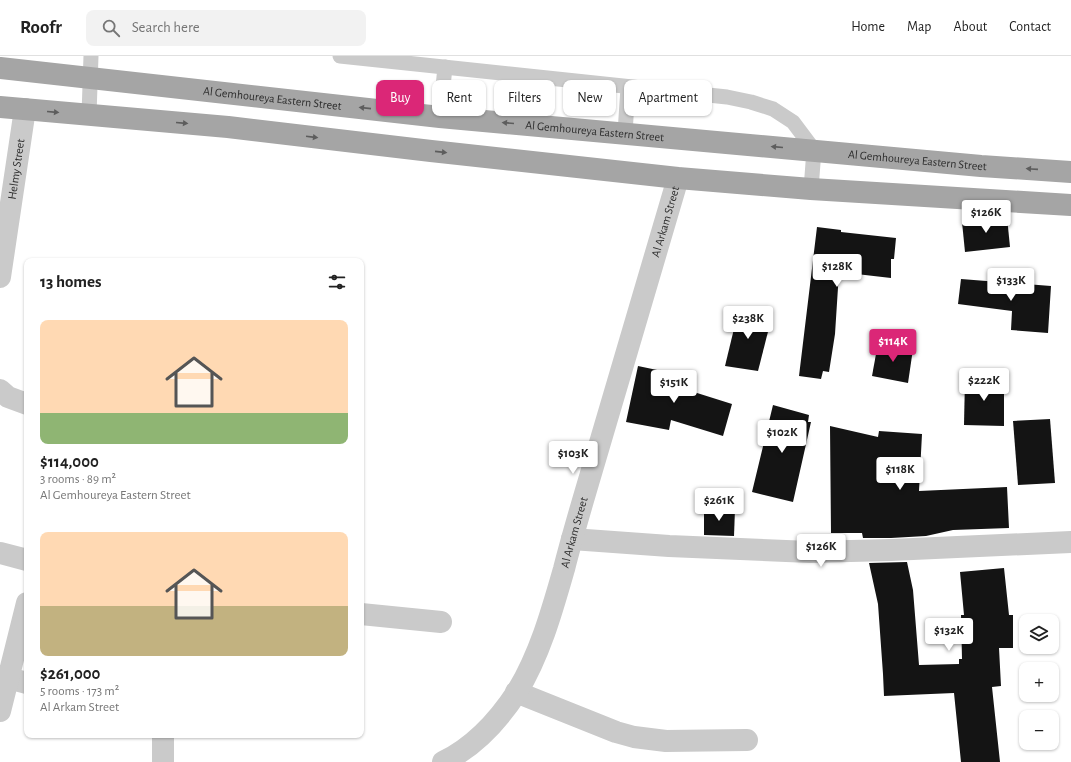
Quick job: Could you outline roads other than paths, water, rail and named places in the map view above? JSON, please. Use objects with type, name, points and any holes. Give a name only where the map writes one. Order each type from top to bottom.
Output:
[{"type":"main road","name":"Al Gemhoureya Eastern Street","points":[[0,68],[440,117],[981,166],[1071,172]]},
{"type":"main road","points":[[0,107],[228,127],[678,178],[811,189],[1071,205]]},
{"type":"street","name":"Helmy Street","points":[[0,277],[25,109]]},
{"type":"street","name":"Al Arkam Street","points":[[443,762],[465,749],[481,736],[516,692],[531,665],[550,617],[678,178]]},
{"type":"street","points":[[0,390],[8,397],[24,403]]},
{"type":"street","points":[[572,539],[669,546],[810,552],[1071,542]]},
{"type":"street","points":[[0,553],[24,559]]},
{"type":"street","points":[[364,614],[441,622]]},
{"type":"street","points":[[0,711],[12,679],[24,618]]},
{"type":"street","points":[[516,692],[616,732],[634,737],[666,741],[747,740]]},
{"type":"street","points":[[162,762],[163,738]]},
{"type":"lane","points":[[89,115],[91,56]]},
{"type":"lane","points":[[340,56],[624,87]]},
{"type":"lane","points":[[440,117],[445,67]]},
{"type":"lane","points":[[712,95],[751,102],[773,109],[793,122],[814,150],[811,189]]},
{"type":"lane","points":[[625,133],[626,116]]}]
